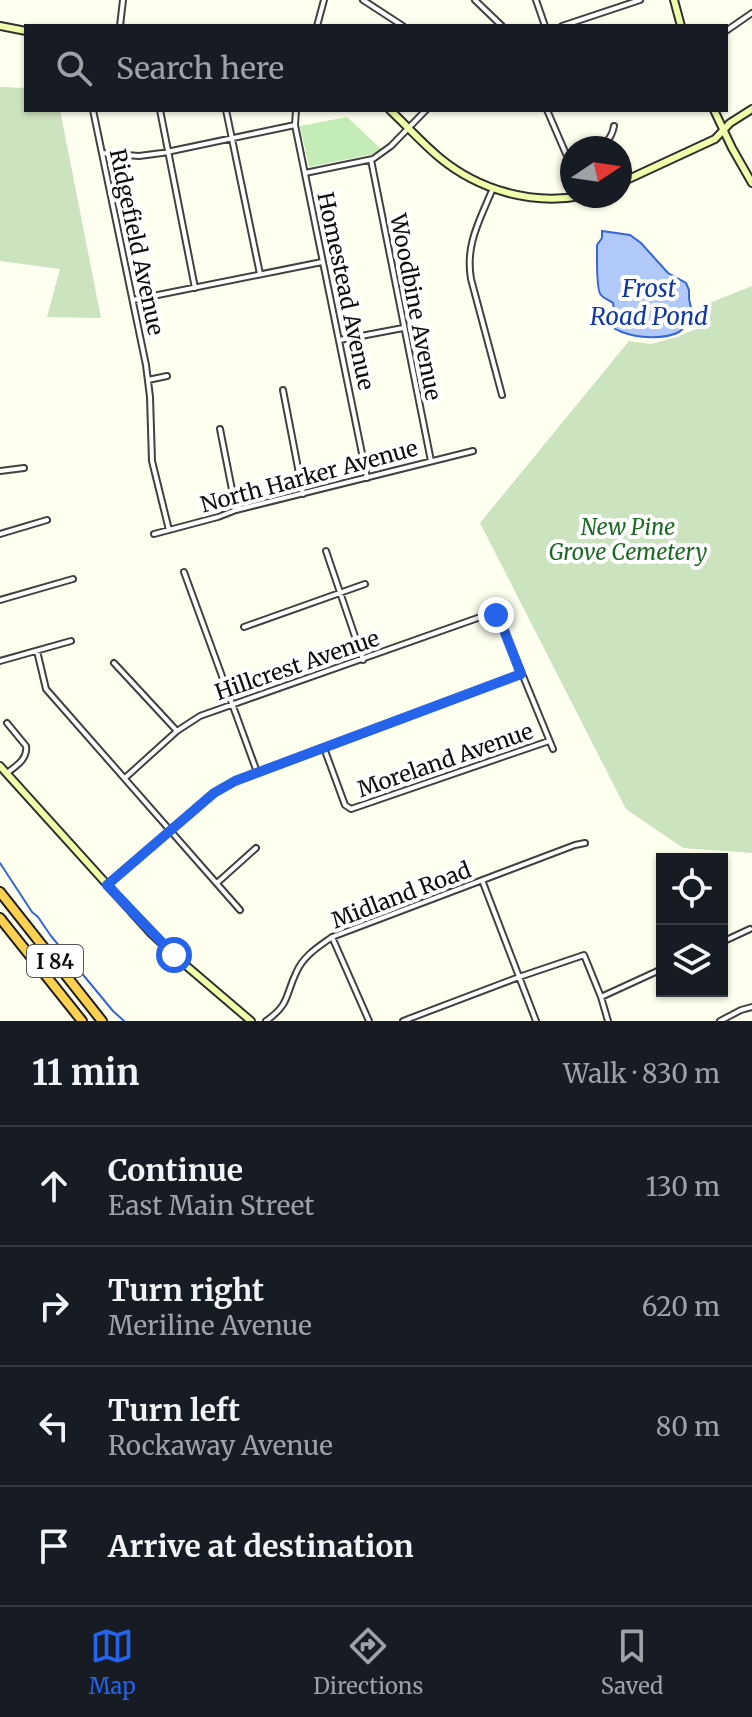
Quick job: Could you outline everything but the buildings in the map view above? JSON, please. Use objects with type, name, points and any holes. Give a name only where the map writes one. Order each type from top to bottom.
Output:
[{"type":"highway","points":[[0,883],[7,901]]},
{"type":"highway","name":"I 84","points":[[0,892],[102,1021]]},
{"type":"highway","name":"I 84","points":[[0,918],[82,1021]]},
{"type":"main road","points":[[674,0],[680,24]]},
{"type":"main road","points":[[0,26],[24,31]]},
{"type":"main road","points":[[632,177],[715,139],[732,122],[752,109]]},
{"type":"main road","points":[[392,112],[451,166],[472,180],[516,196],[560,199]]},
{"type":"main road","points":[[715,112],[751,177]]},
{"type":"main road","points":[[0,766],[166,947],[251,1021]]},
{"type":"street","points":[[120,24],[123,0]]},
{"type":"street","points":[[318,24],[324,0]]},
{"type":"street","points":[[363,0],[400,24]]},
{"type":"street","points":[[475,0],[500,24]]},
{"type":"street","points":[[536,0],[544,24]]},
{"type":"street","points":[[568,24],[640,0]]},
{"type":"street","points":[[728,30],[752,13]]},
{"type":"street","name":"Ridgefield Avenue","points":[[93,112],[148,380],[153,466],[169,530]]},
{"type":"street","points":[[160,112],[195,288]]},
{"type":"street","points":[[226,112],[260,274]]},
{"type":"street","name":"Homestead Avenue","points":[[296,112],[295,125],[367,478]]},
{"type":"street","points":[[305,173],[371,160],[391,146],[424,112]]},
{"type":"street","points":[[548,112],[560,140]]},
{"type":"street","points":[[102,153],[139,156],[169,152],[295,125]]},
{"type":"street","points":[[612,136],[614,126]]},
{"type":"street","name":"Woodbine Avenue","points":[[371,160],[431,461]]},
{"type":"street","points":[[493,188],[471,240],[468,262],[502,395]]},
{"type":"street","points":[[133,300],[323,262]]},
{"type":"street","points":[[340,340],[403,328]]},
{"type":"street","points":[[148,380],[167,376]]},
{"type":"street","points":[[283,390],[303,494]]},
{"type":"street","points":[[220,429],[236,510]]},
{"type":"street","name":"North Harker Avenue","points":[[154,534],[236,510],[473,451]]},
{"type":"street","points":[[0,471],[24,468]]},
{"type":"street","points":[[0,534],[47,520]]},
{"type":"street","points":[[326,551],[363,660]]},
{"type":"street","points":[[184,572],[257,772]]},
{"type":"street","points":[[0,600],[73,579]]},
{"type":"street","points":[[244,627],[365,584]]},
{"type":"street","name":"Hillcrest Avenue","points":[[125,778],[177,731],[200,716],[489,614],[496,615],[500,620],[521,674]]},
{"type":"street","points":[[0,661],[71,641]]},
{"type":"street","points":[[37,651],[46,689],[240,910]]},
{"type":"street","points":[[114,663],[177,731]]},
{"type":"street","points":[[107,885],[214,793],[235,781],[521,674],[553,749]]},
{"type":"street","points":[[7,723],[27,750],[26,755],[7,773]]},
{"type":"street","name":"Moreland Avenue","points":[[324,748],[345,805],[351,809],[549,741]]},
{"type":"street","name":"Midland Road","points":[[266,1021],[277,1014],[288,997],[296,973],[307,955],[332,937],[585,843]]},
{"type":"street","points":[[217,883],[256,848]]},
{"type":"street","points":[[482,880],[536,1021]]},
{"type":"street","points":[[728,939],[750,929]]},
{"type":"street","points":[[332,937],[369,1021]]},
{"type":"street","points":[[403,1021],[584,955],[608,1021]]},
{"type":"street","points":[[601,997],[656,972]]},
{"type":"street","points":[[720,1021],[752,1007]]},
{"type":"green space","points":[[0,87],[24,88],[24,112],[60,112],[101,318],[47,317],[60,269],[0,261]]},
{"type":"green space","points":[[347,117],[381,149],[373,154],[309,167],[300,126]]},
{"type":"green space","name":"New Pine Grove Cemetery","points":[[752,286],[752,853],[683,848],[626,809],[480,523],[629,341],[651,344],[696,329],[700,318],[697,308]]},
{"type":"water","name":"Frost Road Pond","points":[[602,231],[630,235],[668,273],[686,283],[692,312],[682,330],[673,335],[643,337],[619,331],[600,319],[614,309],[613,303],[602,296],[598,287],[597,245]]},
{"type":"waterway","points":[[0,863],[32,912],[124,1021]]},
{"type":"route","points":[[174,955],[107,885],[214,793],[235,781],[521,674],[496,615]]}]
